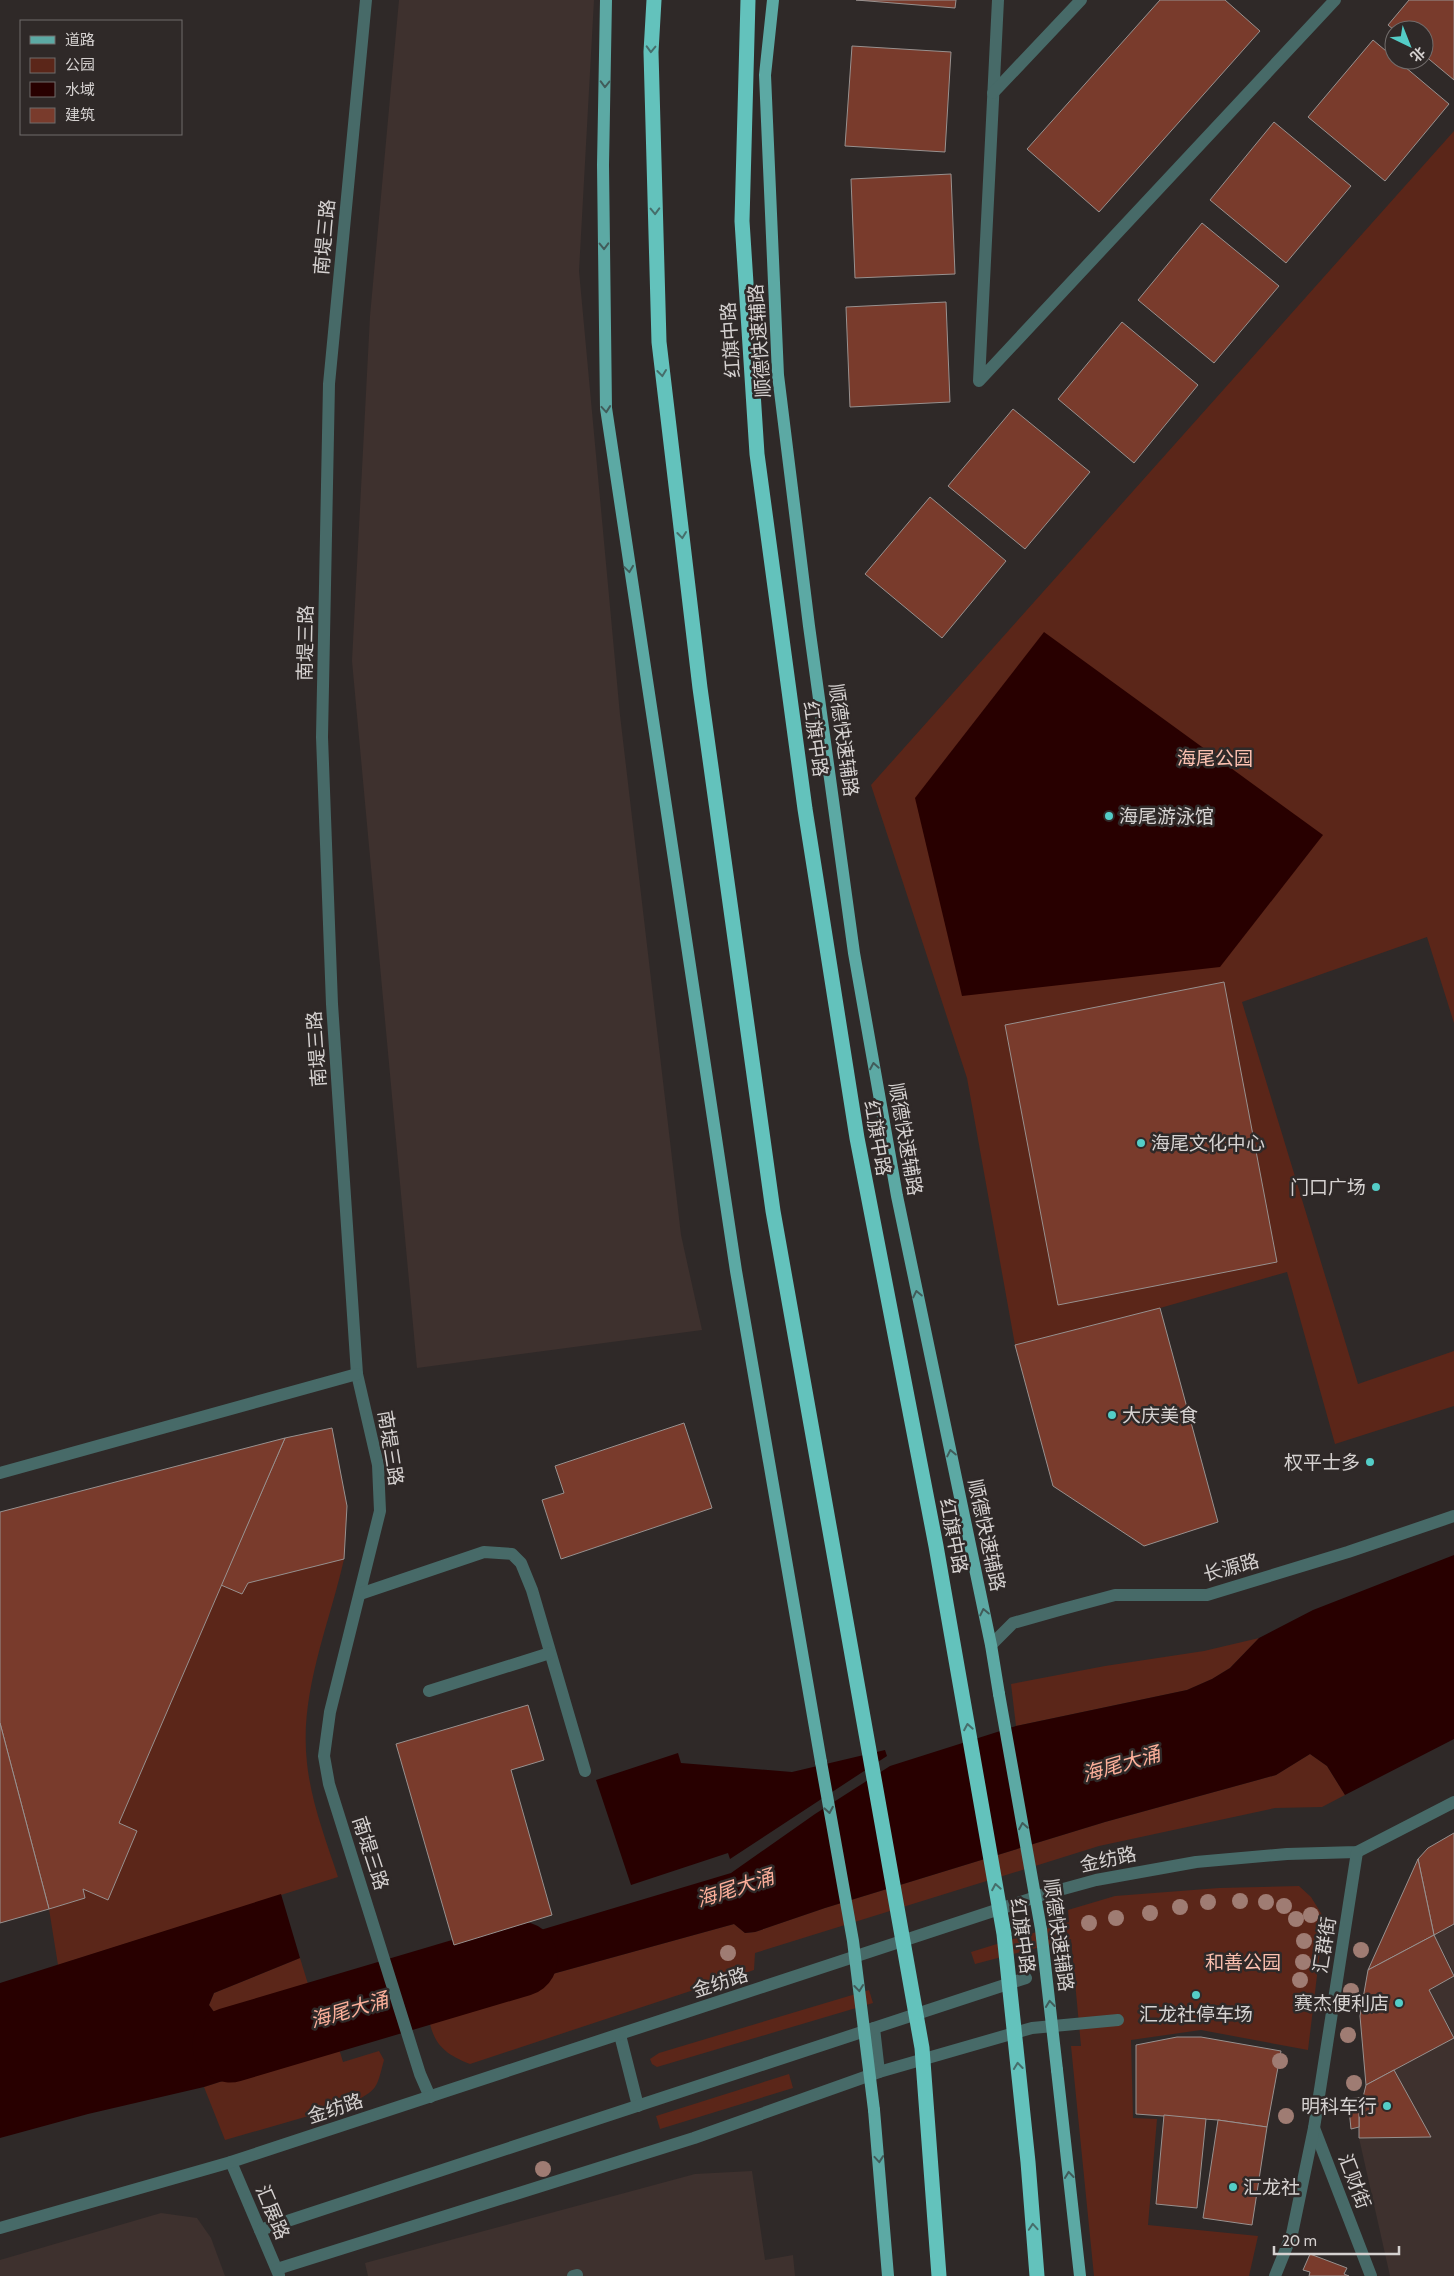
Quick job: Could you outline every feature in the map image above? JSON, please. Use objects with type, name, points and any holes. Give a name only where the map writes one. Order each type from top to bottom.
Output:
[{"type":"highway","points":[[654,0],[651,52],[659,342],[700,688],[773,1211],[922,2048],[939,2276]]},
{"type":"highway","name":"红旗中路","points":[[748,0],[742,221],[757,454],[805,809],[856,1138],[936,1546],[1004,1934],[1028,2162],[1037,2276]]},
{"type":"main road","points":[[606,0],[603,166],[606,408],[736,1271],[853,1941],[874,2110],[888,2276]]},
{"type":"main road","name":"顺德快速辅路","points":[[773,0],[765,75],[778,375],[809,626],[854,953],[895,1186],[991,1645],[1041,1929],[1080,2276]]},
{"type":"street","name":"南堤三路","points":[[366,0],[329,384],[322,737],[332,1004],[358,1374],[378,1465],[380,1511],[338,1677],[324,1756],[329,1784],[420,2074],[430,2097]]},
{"type":"street","points":[[998,0],[980,381],[1335,0]]},
{"type":"street","points":[[993,92],[1081,0]]},
{"type":"street","points":[[0,1474],[358,1374]]},
{"type":"street","name":"长源路","points":[[991,1645],[1013,1623],[1063,1609],[1115,1595],[1207,1595],[1348,1552],[1454,1516]]},
{"type":"street","points":[[360,1594],[484,1552],[512,1554],[521,1563],[532,1590],[585,1771]]},
{"type":"street","points":[[429,1691],[550,1653]]},
{"type":"street","name":"金纺路","points":[[0,2228],[231,2162],[1045,1894],[1096,1880],[1196,1862],[1287,1854],[1357,1852],[1454,1802]]},
{"type":"street","name":"汇群街","points":[[1275,2276],[1292,2234],[1314,2128],[1357,1852]]},
{"type":"street","points":[[260,2230],[1026,1978]]},
{"type":"street","points":[[278,2272],[694,2138],[879,2072],[1032,2028],[1118,2020]]},
{"type":"street","points":[[874,2028],[879,2072]]},
{"type":"street","points":[[620,2035],[638,2106]]},
{"type":"street","name":"汇财街","points":[[1314,2128],[1371,2276]]},
{"type":"street","name":"汇展路","points":[[231,2162],[278,2272]]},
{"type":"shaded area","points":[[399,0],[594,0],[579,271],[620,715],[681,1235],[702,1330],[417,1368],[352,661],[370,316]]},
{"type":"shaded area","points":[[1454,1924],[1454,1973],[1434,1935]]},
{"type":"shaded area","points":[[1454,1976],[1454,2036],[1429,1990]]},
{"type":"shaded area","points":[[1454,2038],[1454,2276],[1390,2276],[1359,2138],[1430,2137],[1394,2070]]},
{"type":"shaded area","points":[[752,2171],[765,2260],[793,2255],[795,2276],[368,2276],[365,2263],[695,2174]]},
{"type":"shaded area","points":[[161,2213],[197,2218],[211,2238],[225,2276],[0,2276],[0,2260]]},
{"type":"green space","name":"海尾公园","points":[[1454,131],[1454,1023],[1427,937],[1242,1002],[1358,1384],[1454,1351],[1454,1406],[1335,1444],[1287,1272],[1160,1308],[1015,1345],[967,1078],[871,785]]},
{"type":"green space","points":[[344,1559],[311,1685],[306,1737],[307,1763],[312,1792],[338,1877],[58,1965],[49,1909],[85,1898],[83,1889],[108,1899],[137,1831],[119,1823],[221,1585],[248,1583]]},
{"type":"green space","points":[[1259,1638],[1230,1668],[1212,1679],[1187,1690],[1016,1726],[1011,1684],[1105,1666],[1204,1651]]},
{"type":"green space","points":[[1310,1754],[1327,1766],[1345,1795],[1322,1807],[1275,1808],[1099,1846],[755,1953],[754,1970],[470,2064],[445,2051],[432,2032],[428,2013],[458,2000],[734,1924],[745,1933],[755,1932],[825,1908],[1105,1822],[1276,1775]]},
{"type":"green space","name":"和善公园","points":[[1299,1886],[1311,1897],[1324,1918],[1308,2050],[1201,2030],[1131,2040],[1133,2118],[1157,2119],[1148,2225],[1258,2236],[1249,2276],[1094,2276],[1071,2046],[1081,2046],[1071,1939],[975,1964],[971,1952],[1069,1922],[1068,1910],[1115,1896],[1219,1888]]},
{"type":"green space","points":[[300,1958],[312,1997],[224,2016],[214,2012],[209,2005],[214,1993]]},
{"type":"green space","points":[[869,1990],[873,2003],[657,2067],[652,2064],[650,2059],[659,2053]]},
{"type":"green space","points":[[335,2036],[343,2062],[379,2051],[384,2060],[377,2083],[371,2091],[350,2104],[225,2140],[204,2087],[241,2075]]},
{"type":"green space","points":[[789,2074],[793,2088],[660,2129],[656,2116]]},
{"type":"water","name":"海尾游泳馆","points":[[1044,632],[1323,835],[1220,967],[962,996],[915,798]]},
{"type":"water","points":[[1454,1555],[1454,1739],[1345,1795],[1327,1766],[1310,1754],[1276,1775],[1105,1822],[825,1908],[755,1932],[745,1933],[734,1924],[458,2000],[428,2013],[414,1968],[731,1873],[815,1814],[890,1766],[1016,1726],[1187,1690],[1212,1679],[1230,1668],[1259,1638],[1313,1610]]},
{"type":"water","points":[[885,1750],[887,1756],[730,1859],[728,1853],[631,1885],[596,1780],[678,1753],[681,1763],[792,1772]]},
{"type":"water","points":[[281,1894],[300,1958],[214,1993],[209,2005],[214,2012],[224,2016],[322,1994],[335,2036],[241,2075],[204,2087],[88,2114],[0,2138],[0,1983]]},
{"type":"building","points":[[856,0],[956,0],[955,8]]},
{"type":"building","points":[[1160,0],[1225,0],[1260,31],[1099,212],[1027,149]]},
{"type":"building","points":[[1409,0],[1454,0],[1454,80],[1434,63],[1434,20],[1392,20]]},
{"type":"building","points":[[1373,40],[1384,49],[1384,70],[1409,70],[1449,104],[1385,181],[1308,117]]},
{"type":"building","points":[[852,46],[951,52],[945,152],[845,146]]},
{"type":"building","points":[[1274,122],[1351,186],[1286,263],[1210,200]]},
{"type":"building","points":[[951,174],[955,274],[855,278],[851,179]]},
{"type":"building","points":[[1202,223],[1279,286],[1214,363],[1138,300]]},
{"type":"building","points":[[946,302],[950,402],[850,407],[846,307]]},
{"type":"building","points":[[1122,322],[1198,385],[1134,463],[1058,399]]},
{"type":"building","points":[[1013,409],[1090,472],[1025,549],[948,486]]},
{"type":"building","points":[[930,497],[1006,561],[942,638],[865,574]]},
{"type":"building","name":"海尾文化中心","points":[[1224,982],[1277,1262],[1058,1305],[1005,1025]]},
{"type":"building","name":"大庆美食","points":[[1160,1308],[1218,1522],[1144,1546],[1053,1486],[1015,1345]]},
{"type":"building","points":[[684,1423],[712,1508],[561,1559],[542,1500],[564,1493],[555,1466]]},
{"type":"building","points":[[332,1428],[347,1506],[344,1559],[248,1583],[242,1594],[221,1585],[285,1438]]},
{"type":"building","points":[[285,1438],[119,1823],[137,1831],[108,1900],[83,1889],[85,1898],[49,1909],[0,1723],[0,1512]]},
{"type":"building","points":[[528,1705],[544,1760],[511,1770],[552,1915],[454,1945],[396,1744]]},
{"type":"building","points":[[0,1723],[49,1909],[0,1923]]},
{"type":"building","points":[[1454,1833],[1454,1924],[1434,1935],[1418,1859],[1428,1848]]},
{"type":"building","points":[[1418,1859],[1434,1935],[1368,1970]]},
{"type":"building","name":"赛杰便利店","points":[[1434,1935],[1454,1976],[1429,1990],[1454,2038],[1366,2085],[1360,2016],[1368,1970]]},
{"type":"building","points":[[1177,2037],[1201,2037],[1281,2051],[1267,2127],[1218,2120],[1136,2114],[1136,2045]]},
{"type":"building","name":"明科车行","points":[[1394,2070],[1431,2137],[1359,2138],[1359,2114],[1366,2085]]},
{"type":"building","points":[[1363,2097],[1359,2114],[1359,2127],[1351,2129],[1348,2099]]},
{"type":"building","points":[[1164,2115],[1206,2119],[1197,2208],[1156,2204]]},
{"type":"building","name":"汇龙社","points":[[1218,2120],[1267,2127],[1252,2225],[1203,2218]]},
{"type":"building","points":[[1310,2254],[1347,2268],[1344,2274],[1349,2276],[1309,2276],[1310,2272],[1303,2270]]},
{"type":"waterway","name":"海尾大涌","points":[[230,2045],[520,1959]]},
{"type":"place","name":"海尾游泳馆","points":[[1109,816]]},
{"type":"place","name":"海尾文化中心","points":[[1141,1143]]},
{"type":"place","name":"门口广场","points":[[1376,1187]]},
{"type":"place","name":"大庆美食","points":[[1112,1415]]},
{"type":"place","name":"权平士多","points":[[1370,1462]]},
{"type":"place","name":"汇龙社停车场","points":[[1196,1995]]},
{"type":"place","name":"赛杰便利店","points":[[1399,2003]]},
{"type":"place","name":"明科车行","points":[[1387,2106]]},
{"type":"place","name":"汇龙社","points":[[1233,2187]]}]
